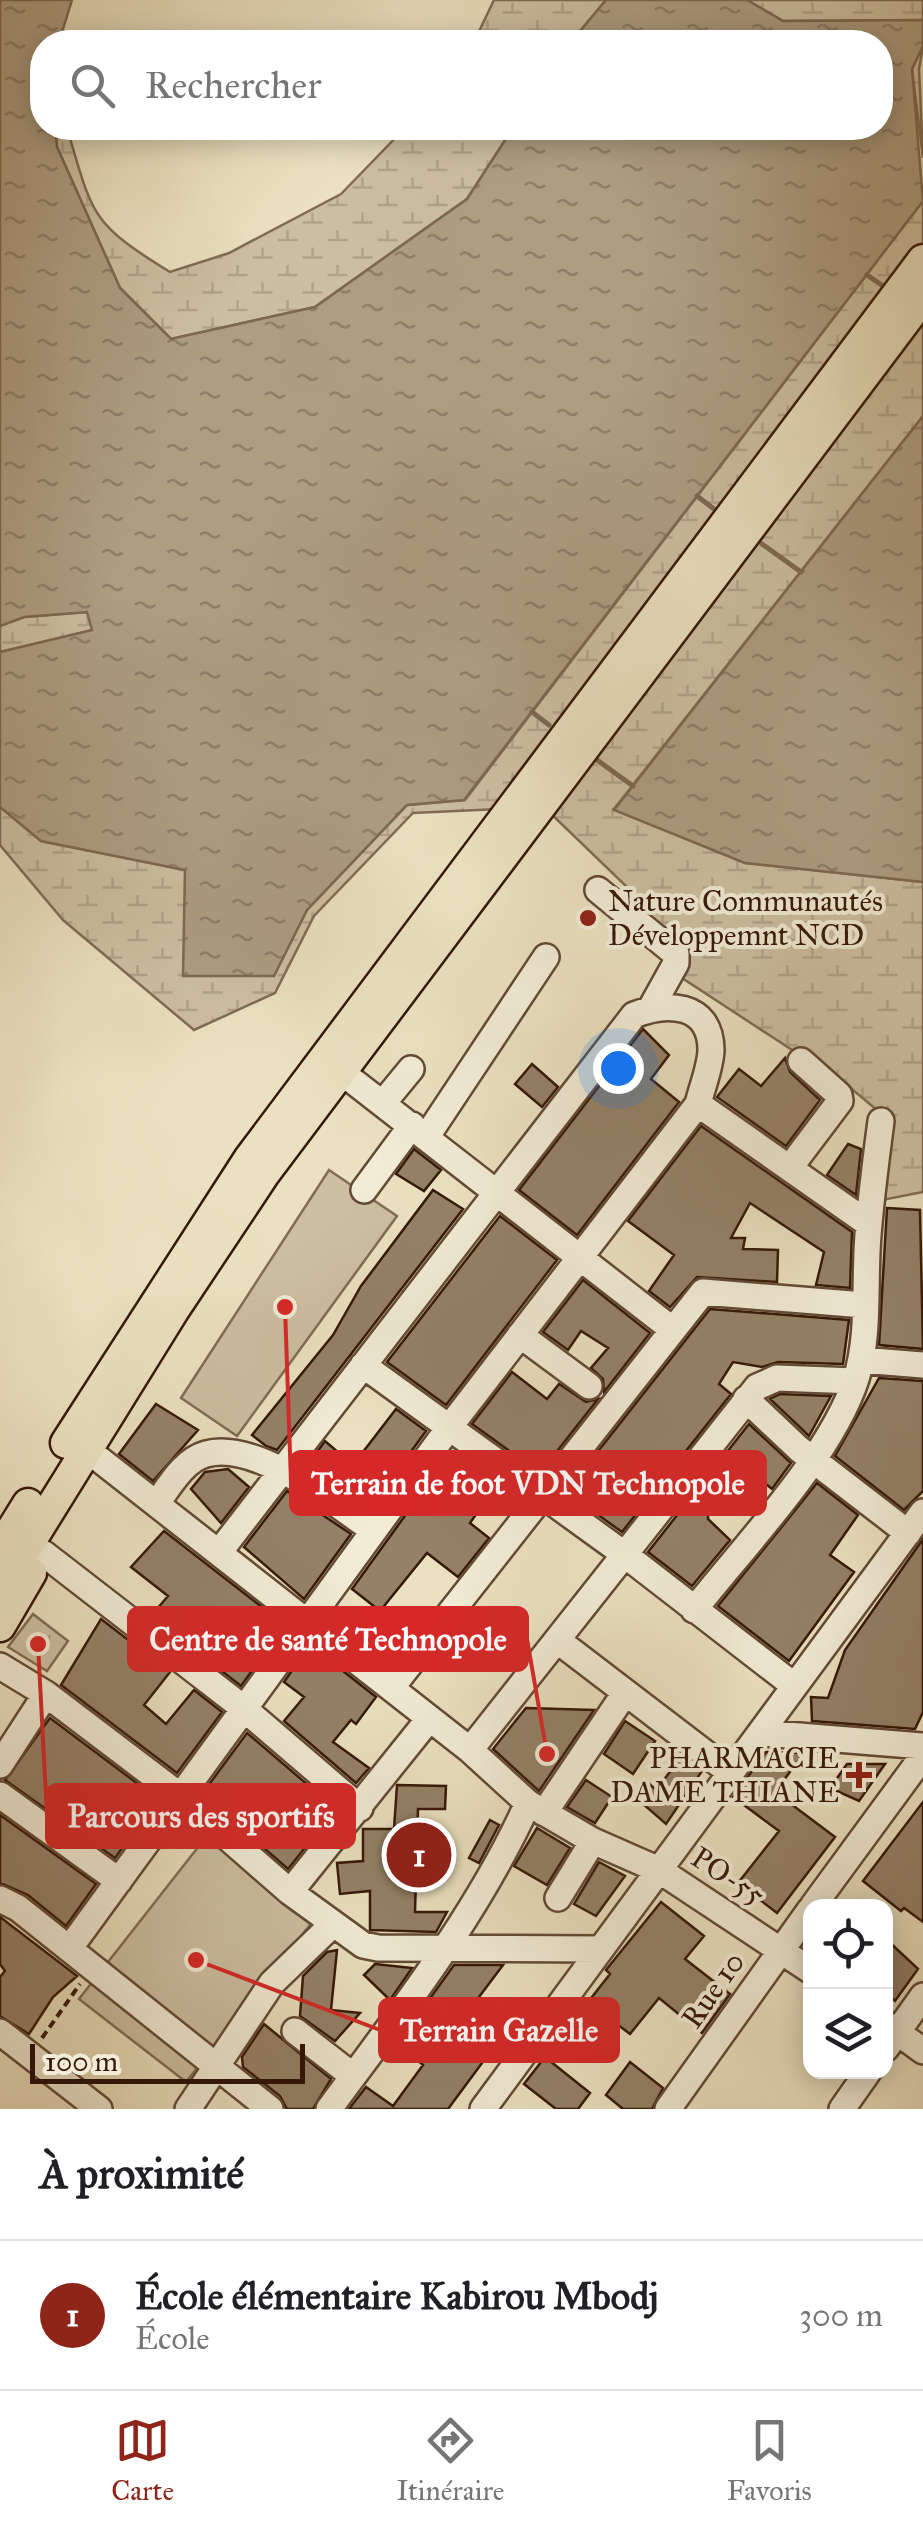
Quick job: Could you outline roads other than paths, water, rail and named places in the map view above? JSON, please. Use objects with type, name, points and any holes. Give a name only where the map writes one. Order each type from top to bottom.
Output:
[{"type":"main road","points":[[0,1549],[162,1287],[249,1159],[376,984],[923,260]]},
{"type":"main road","points":[[0,1590],[173,1310],[264,1174],[475,888],[923,297]]},
{"type":"main road","points":[[0,1626],[236,1245],[353,1080],[466,932],[475,910],[475,888]]},
{"type":"street","points":[[598,890],[676,954],[676,963],[651,1008]]},
{"type":"street","points":[[364,1190],[419,1130],[546,957]]},
{"type":"street","points":[[69,1949],[448,1428],[698,1104],[711,1049],[706,1029],[690,1009],[676,1004],[634,1015],[220,1551]]},
{"type":"street","points":[[791,1166],[840,1101],[839,1095],[801,1061]]},
{"type":"street","points":[[382,1103],[411,1069]]},
{"type":"street","points":[[353,1080],[674,1330]]},
{"type":"street","points":[[698,1104],[869,1224]]},
{"type":"street","points":[[694,1610],[812,1459],[839,1418],[858,1370],[880,1122]]},
{"type":"street","points":[[391,1688],[703,1292],[864,1306]]},
{"type":"street","points":[[520,1334],[589,1386]]},
{"type":"street","points":[[362,1364],[624,1554],[792,1684]]},
{"type":"street","points":[[470,1750],[757,1387],[777,1378],[923,1365]]},
{"type":"street","points":[[482,2109],[762,1733],[792,1684],[916,1523],[812,1459],[746,1399]]},
{"type":"street","points":[[157,1503],[182,1468],[207,1454],[243,1456],[283,1468],[373,1530]]},
{"type":"street","name":"PO-55","points":[[100,1459],[470,1750],[536,1808],[593,1841],[659,1870],[803,1965]]},
{"type":"street","points":[[43,1553],[242,1707],[360,1808]]},
{"type":"street","points":[[557,1640],[731,1772]]},
{"type":"street","points":[[0,1666],[46,1694],[179,1795],[290,1892],[364,1945],[446,1950],[601,1949]]},
{"type":"street","points":[[328,2109],[446,1950],[536,1808],[625,1693]]},
{"type":"street","points":[[0,1765],[46,1694]]},
{"type":"street","points":[[290,1892],[429,1719]]},
{"type":"street","points":[[762,1733],[923,1746]]},
{"type":"street","name":"Rue 10","points":[[819,1899],[923,1756]]},
{"type":"street","points":[[0,1795],[118,1882]]},
{"type":"street","points":[[558,1898],[593,1841]]},
{"type":"street","points":[[0,1899],[270,2109]]},
{"type":"street","name":"Rue 10","points":[[668,2109],[803,1920]]},
{"type":"street","points":[[188,2109],[272,1983],[333,1924]]},
{"type":"street","points":[[893,2030],[923,1996]]},
{"type":"street","points":[[295,2031],[353,2076]]},
{"type":"street","points":[[0,2032],[31,2054],[69,2101],[99,2109]]},
{"type":"street","points":[[893,2036],[923,2052]]},
{"type":"street","points":[[842,2109],[863,2079]]},
{"type":"water","points":[[0,0],[72,0],[63,30],[30,30],[30,140],[56,140],[120,288],[171,339],[315,307],[467,199],[505,140],[893,140],[893,30],[581,30],[606,0],[747,0],[783,21],[923,20],[923,46],[912,69],[923,201],[464,800],[407,805],[307,910],[274,976],[183,976],[185,870],[41,841],[0,807],[0,652],[92,630],[87,612],[24,617],[0,626]]},
{"type":"water","points":[[923,416],[923,882],[745,863],[614,810]]},
{"type":"waterway","points":[[867,275],[883,286]]},
{"type":"waterway","points":[[697,496],[714,509]]},
{"type":"waterway","points":[[762,544],[801,572]]},
{"type":"waterway","points":[[532,712],[549,725]]},
{"type":"waterway","points":[[597,760],[633,786]]},
{"type":"place","name":"Nature Communautés Développemnt NCD","points":[[588,918]]},
{"type":"place","name":"Terrain de foot VDN Technopole","points":[[285,1307]]},
{"type":"place","name":"Parcours des sportifs","points":[[38,1644]]},
{"type":"place","name":"Centre de santé Technopole","points":[[547,1754]]},
{"type":"place","name":"PHARMACIE DAME THIANE","points":[[859,1775]]},
{"type":"place","name":"École élémentaire Kabirou Mbodj","points":[[419,1855]]},
{"type":"place","name":"Terrain Gazelle","points":[[196,1960]]}]
